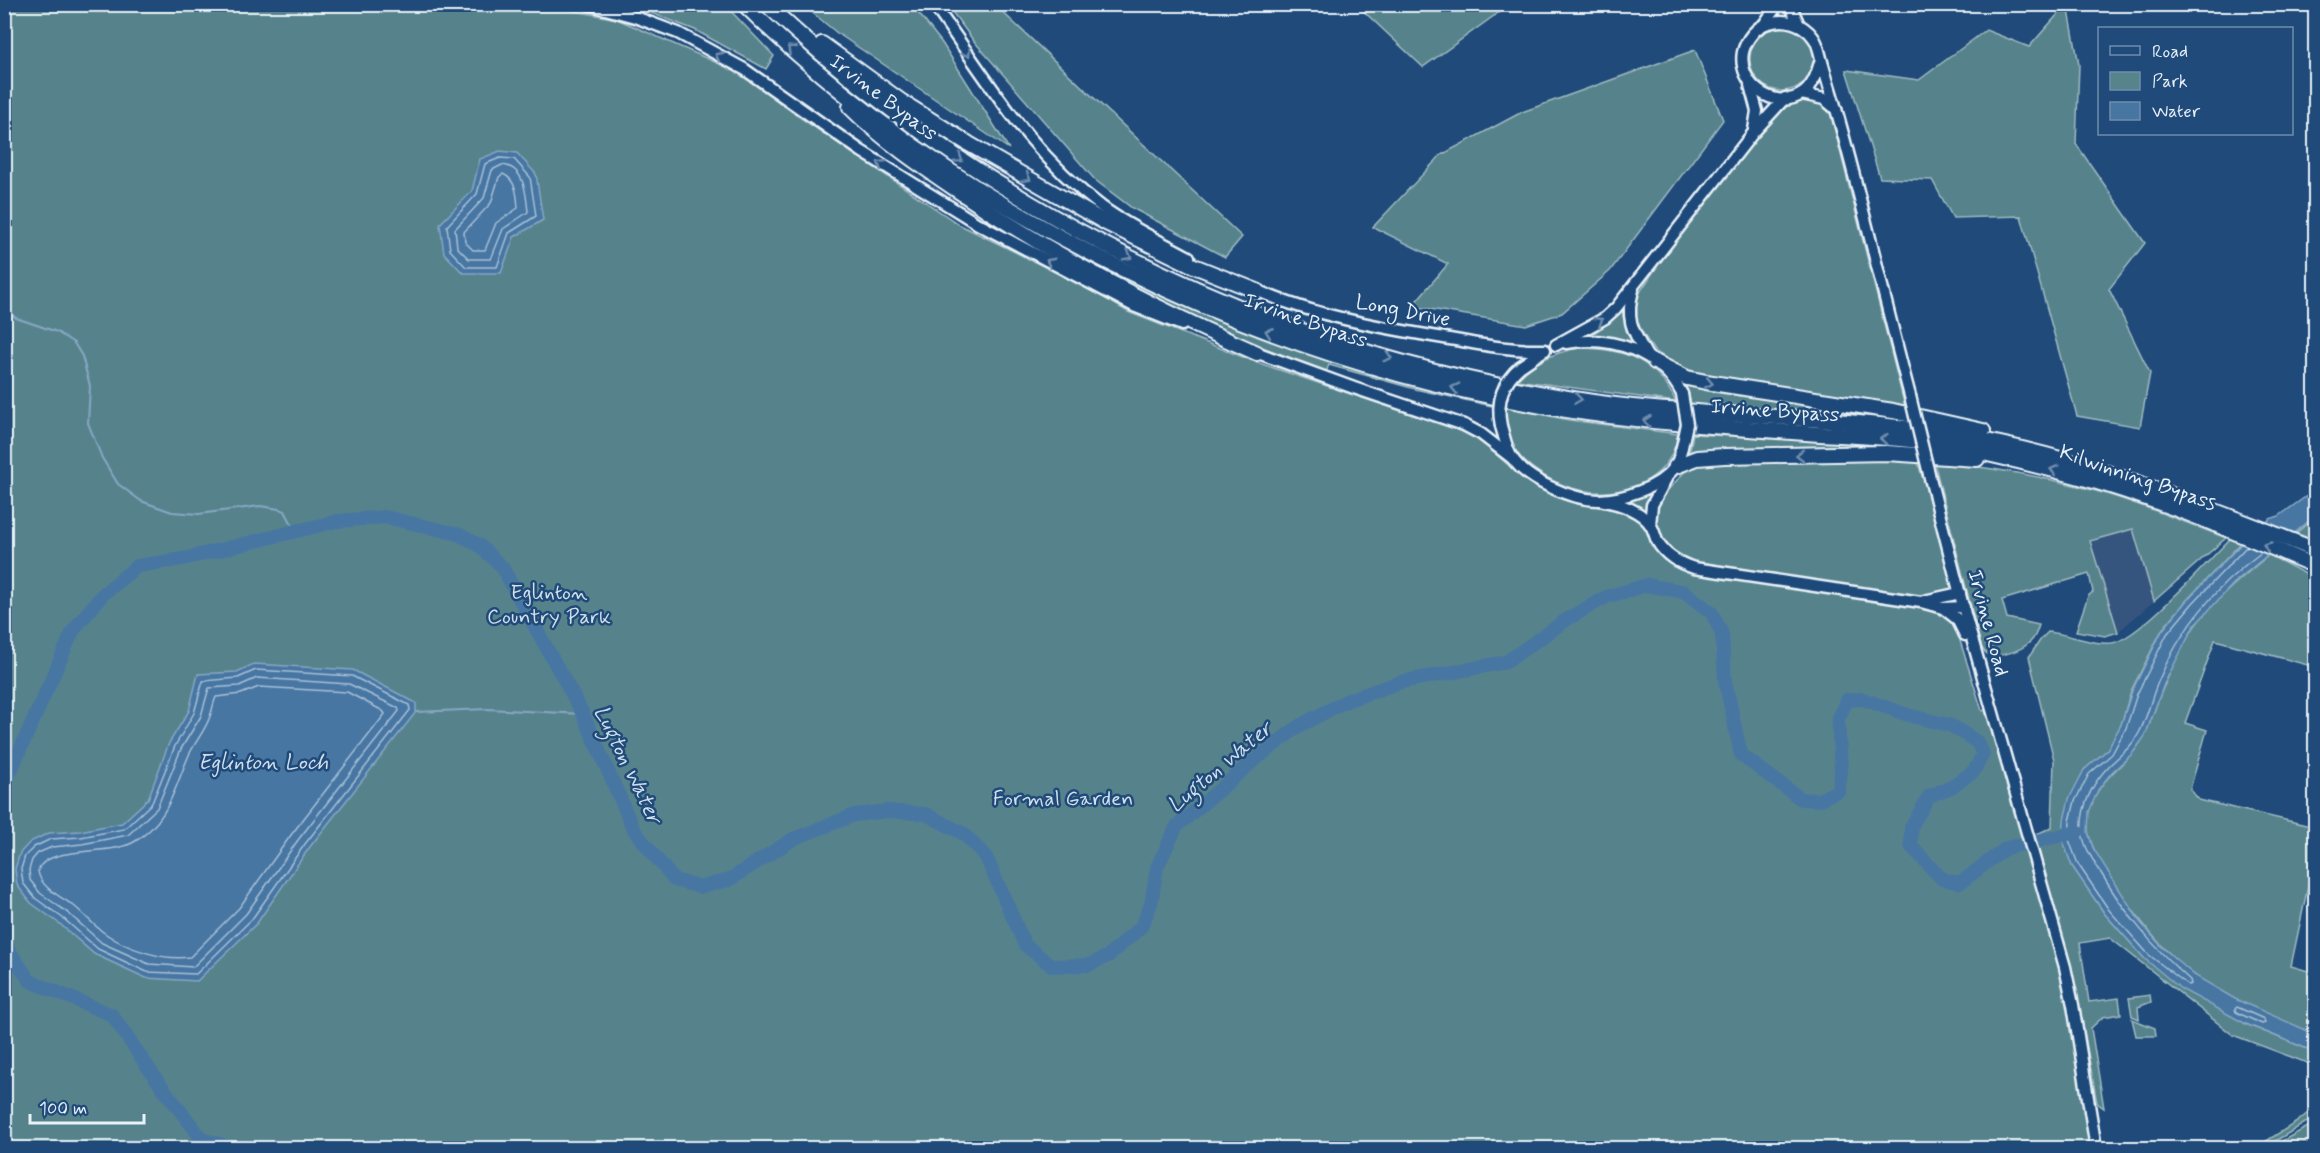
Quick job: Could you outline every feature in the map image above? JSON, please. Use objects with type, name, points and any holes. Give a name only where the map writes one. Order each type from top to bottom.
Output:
[{"type":"highway","name":"Irvine Bypass","points":[[744,4],[815,72],[919,150],[1026,218],[1154,284],[1243,322],[1322,351],[1442,385],[1588,414],[1648,422],[1941,438]]},
{"type":"highway","name":"Irvine Bypass","points":[[768,4],[802,39],[868,93],[973,168],[1092,238],[1155,270],[1250,311],[1342,344],[1399,361],[1493,384],[1647,409],[1880,426],[1941,438]]},
{"type":"highway","points":[[768,4],[902,102],[969,144],[1141,241],[1194,266],[1257,291]]},
{"type":"highway","points":[[815,72],[863,120],[925,168],[1028,238],[1152,305],[1257,353]]},
{"type":"highway","points":[[1651,359],[1687,378],[1893,411],[2017,439],[2062,458]]},
{"type":"highway","name":"Kilwinning Bypass","points":[[1941,438],[1983,440],[2062,458],[2158,489],[2314,549]]},
{"type":"highway","name":"Kilwinning Bypass","points":[[1941,438],[2085,478],[2150,499],[2310,563]]},
{"type":"highway","points":[[1672,470],[1697,458],[1724,456],[1887,453],[2026,463]]},
{"type":"main road","points":[[586,4],[635,17],[678,33],[744,69],[861,151],[978,224],[1134,306],[1354,388],[1464,425],[1481,434],[1524,470],[1550,487],[1569,495],[1628,507],[1651,528],[1660,545],[1674,560],[1694,568],[1921,602],[1943,608],[1954,615],[1962,626],[1978,675],[1987,691]]},
{"type":"main road","name":"Long Drive","points":[[933,4],[1023,132],[1083,192],[1124,221],[1257,291],[1317,311],[1412,333],[1493,346],[1545,350]]},
{"type":"main road","points":[[1753,133],[1757,122],[1757,111],[1742,63],[1743,51],[1748,40],[1765,23],[1778,4]]},
{"type":"main road","points":[[1790,4],[1799,25]]},
{"type":"main road","points":[[1765,23],[1786,21],[1799,25],[1813,36],[1821,59],[1816,76],[1802,94]]},
{"type":"main road","name":"Irvine Road","points":[[1821,59],[1836,109],[1960,593],[2069,984],[2096,1149]]},
{"type":"main road","points":[[1750,85],[1770,98],[1785,98],[1802,94],[1814,95],[1824,99],[1836,109]]},
{"type":"main road","points":[[1512,458],[1501,426],[1499,411],[1502,391],[1509,378],[1521,366],[1545,350],[1605,318],[1634,287],[1753,133],[1785,98]]},
{"type":"main road","points":[[1634,287],[1629,304],[1630,322],[1651,359]]},
{"type":"main road","points":[[1556,345],[1583,341],[1606,342],[1633,348],[1651,359],[1677,383],[1682,394],[1687,424],[1682,447],[1652,505],[1651,528]]},
{"type":"main road","points":[[1600,500],[1641,490],[1672,470]]},
{"type":"main road","points":[[1921,602],[1960,593]]},
{"type":"main road","points":[[1943,608],[1964,607]]},
{"type":"shaded area","points":[[2133,529],[2154,601],[2118,632],[2090,542]]},
{"type":"green space","name":"Eglinton Country Park","points":[[5,4],[539,4],[617,19],[740,73],[796,115],[960,225],[1090,289],[1128,312],[1253,361],[1475,436],[1522,477],[1569,501],[1610,509],[1631,505],[1623,501],[1654,490],[1652,498],[1668,490],[1688,468],[1715,460],[1917,460],[1950,575],[1956,628],[1982,711],[1985,710],[1999,750],[2056,951],[2066,997],[2090,1148],[5,1148]]},
{"type":"green space","points":[[631,5],[725,5],[774,56],[766,69],[695,30]]},
{"type":"green space","points":[[803,5],[912,5],[942,43],[1009,149],[837,33]]},
{"type":"green space","points":[[947,5],[995,5],[1242,237],[1225,257],[1132,208],[1095,180],[973,40]]},
{"type":"green space","points":[[1357,5],[1509,5],[1423,67]]},
{"type":"green space","points":[[2068,5],[2079,65],[2076,144],[2145,243],[2109,289],[2150,373],[2140,427],[2077,416],[2021,216],[1953,218],[1932,180],[1880,178],[1846,70],[1919,80],[1986,30],[2029,47]]},
{"type":"green space","points":[[1776,27],[1788,27],[1805,36],[1812,47],[1814,59],[1812,71],[1805,82],[1788,91],[1776,91],[1764,86],[1755,77],[1750,65],[1750,53],[1755,41],[1764,32]]},
{"type":"green space","points":[[1695,50],[1723,120],[1610,271],[1562,313],[1526,325],[1412,306],[1448,264],[1373,227],[1441,155],[1522,112]]},
{"type":"green space","points":[[1801,100],[1822,104],[1831,115],[1905,407],[1690,373],[1654,351],[1637,324],[1636,300],[1660,262],[1773,117],[1782,109]]},
{"type":"green space","points":[[1051,240],[1173,299],[1266,339],[1346,366],[1492,403],[1492,406],[1415,389],[1329,365],[1326,372],[1218,330],[1048,245]]},
{"type":"green space","points":[[1622,309],[1626,330],[1633,345],[1592,336],[1609,323]]},
{"type":"green space","points":[[1578,348],[1609,350],[1636,359],[1659,375],[1676,402],[1517,380],[1545,359],[1560,352]]},
{"type":"green space","points":[[1680,379],[1692,386],[1713,392],[1884,416],[1888,419],[1691,404],[1687,389],[1684,388]]},
{"type":"green space","points":[[1506,407],[1569,420],[1678,434],[1671,456],[1658,473],[1641,484],[1621,490],[1599,492],[1577,489],[1556,482],[1521,458],[1510,438]]},
{"type":"green space","points":[[1693,434],[1895,445],[1894,449],[1683,460],[1687,451],[1690,450]]},
{"type":"green space","points":[[1934,462],[2016,473],[2076,486],[2129,501],[2226,538],[2154,601],[2133,529],[2090,541],[2118,632],[2105,636],[2076,631],[2088,596],[2093,592],[2089,574],[2002,600],[2007,618],[2039,625],[2033,639],[2021,648],[2007,654],[1988,654],[1983,650],[1980,642]]},
{"type":"green space","points":[[2315,517],[2315,541],[2295,534]]},
{"type":"green space","points":[[2230,539],[2241,543],[2162,630],[2131,691],[2121,725],[2107,750],[2084,770],[2063,841],[2072,866],[2105,914],[2145,959],[2246,1024],[2315,1052],[2315,1066],[2233,1035],[2110,938],[2080,943],[2089,1002],[2119,998],[2121,1014],[2103,1017],[2091,1028],[2104,1108],[2097,1103],[2079,1004],[2035,835],[2052,827],[2054,760],[2029,657],[2048,632],[2104,643],[2112,643],[2124,638],[2155,614]]},
{"type":"green space","points":[[2269,555],[2315,579],[2315,667],[2215,640],[2185,723],[2207,730],[2190,789],[2199,800],[2315,827],[2315,853],[2291,966],[2315,973],[2315,1034],[2220,992],[2193,974],[2170,954],[2149,931],[2113,882],[2090,839],[2087,821],[2089,811],[2100,788],[2139,745],[2145,735],[2171,669],[2194,627],[2219,598]]},
{"type":"green space","points":[[2150,995],[2151,1002],[2138,1007],[2139,1019],[2132,1016],[2129,998]]},
{"type":"green space","points":[[2132,1019],[2155,1028],[2156,1036],[2136,1036]]},
{"type":"green space","points":[[2315,1092],[2315,1117],[2264,1148],[2255,1148],[2297,1122],[2314,1108],[2312,1098]]},
{"type":"green space","points":[[2315,1123],[2315,1148],[2269,1148]]},
{"type":"water","points":[[500,151],[517,153],[536,174],[543,220],[514,237],[501,273],[463,273],[444,253],[440,224],[472,191],[480,159]]},
{"type":"water","points":[[2315,490],[2315,516],[2236,581],[2194,626],[2164,684],[2145,736],[2132,754],[2112,772],[2098,790],[2089,812],[2088,832],[2093,848],[2140,922],[2162,947],[2194,975],[2235,999],[2315,1034],[2315,1052],[2246,1024],[2181,989],[2145,959],[2105,914],[2072,866],[2063,841],[2064,820],[2069,799],[2084,770],[2107,750],[2121,725],[2132,691],[2162,631],[2187,600],[2243,542],[2270,519],[2279,516]]},
{"type":"water","name":"Eglinton Loch","points":[[254,664],[353,670],[416,703],[416,712],[309,848],[257,923],[197,981],[146,978],[94,954],[60,924],[31,903],[17,885],[15,869],[20,853],[30,842],[49,833],[80,831],[122,823],[148,799],[169,743],[189,711],[198,674],[237,672]]},
{"type":"waterway","points":[[4,308],[16,318],[57,332],[74,343],[82,356],[90,386],[88,423],[102,458],[118,484],[141,501],[172,512],[199,514],[260,506],[279,509],[285,511],[295,530]]},
{"type":"waterway","name":"Lugton Water","points":[[4,786],[73,631],[102,595],[137,566],[183,559],[337,521],[385,517],[458,534],[479,545],[502,567],[583,714],[634,830],[674,880],[701,887],[729,880],[793,839],[854,815],[888,811],[926,814],[964,834],[986,857],[1025,945],[1052,966],[1089,965],[1108,956],[1141,927],[1151,904],[1157,867],[1177,826],[1252,762],[1299,726],[1348,700],[1401,682],[1506,662],[1566,620],[1606,597],[1647,585],[1685,592],[1712,613],[1722,634],[1725,680],[1741,755],[1801,799],[1819,800],[1839,790],[1841,770],[1838,719],[1847,700],[1863,699],[1908,715],[1952,726],[1977,742],[1983,754],[1974,771],[1951,787],[1929,796],[1911,827],[1911,846],[1942,879],[1960,883],[2006,848],[2077,832]]},
{"type":"waterway","points":[[416,712],[487,709],[583,714]]},
{"type":"waterway","name":"Lugton Water","points":[[4,943],[30,981],[112,1015],[156,1079],[202,1139],[232,1148]]},
{"type":"park label","name":"Formal Garden","points":[[1063,798]]}]
